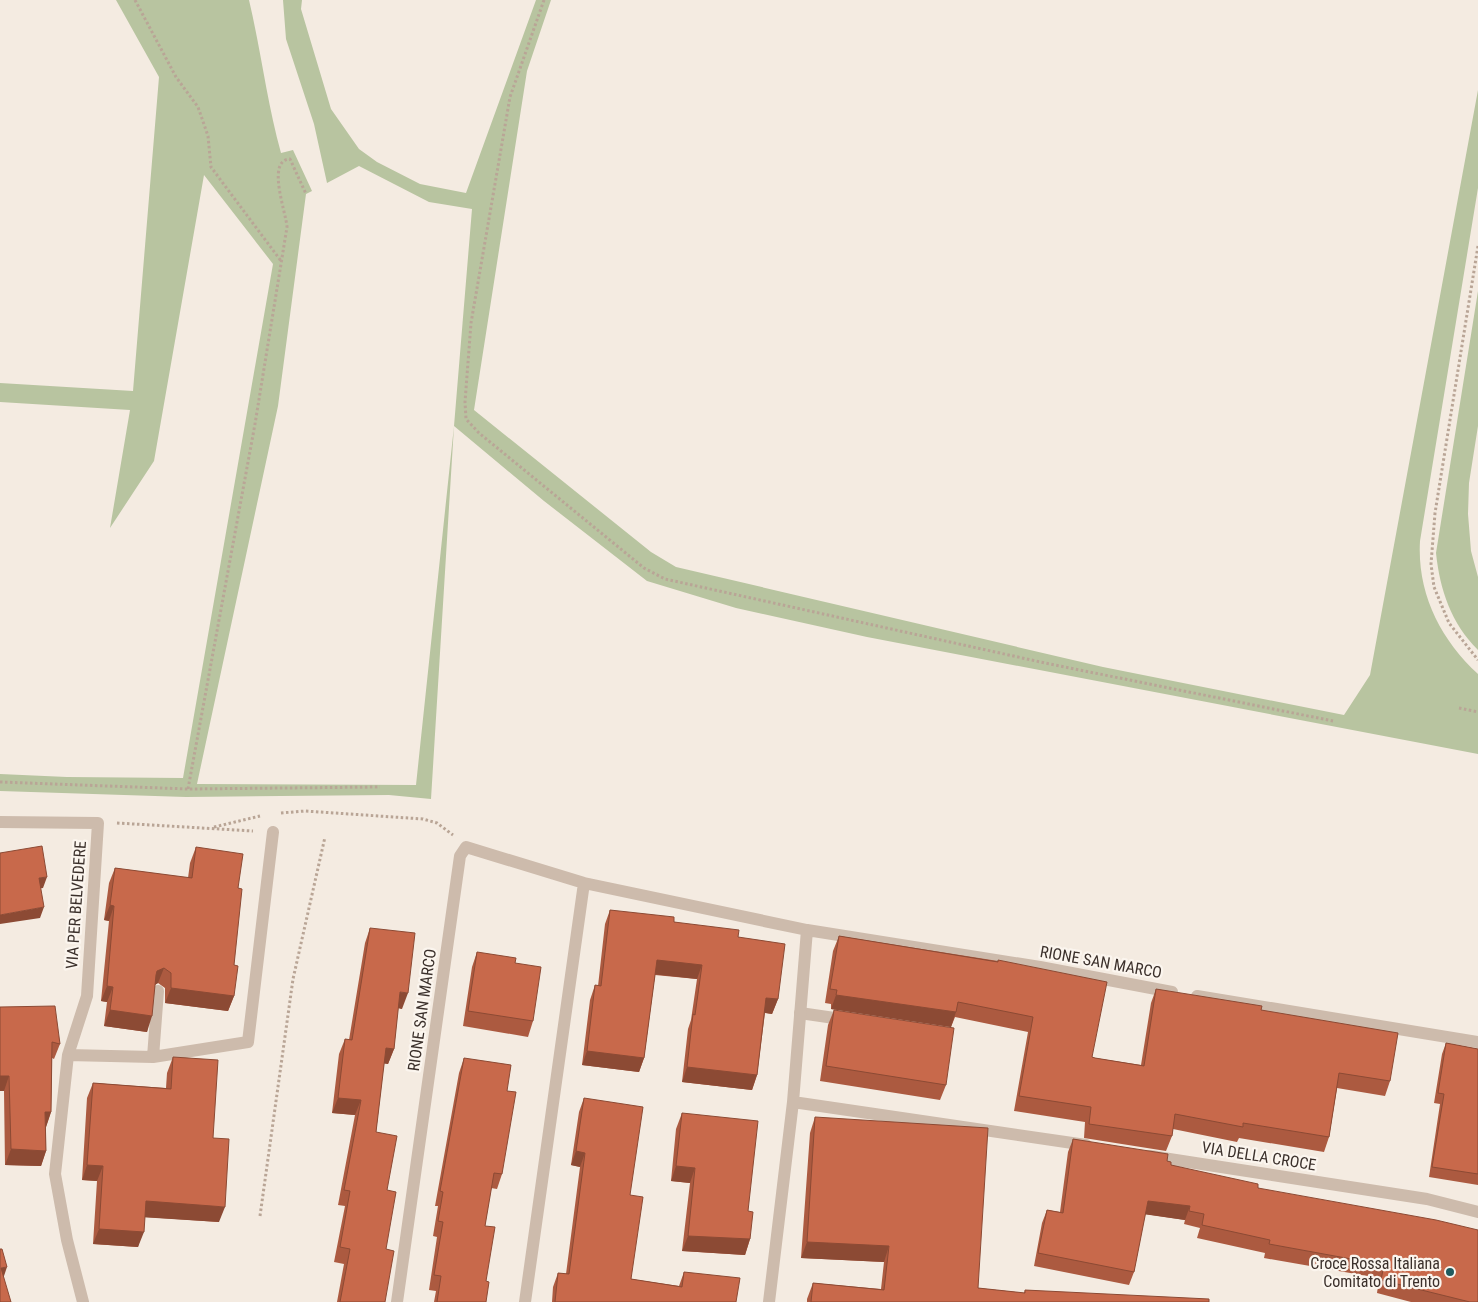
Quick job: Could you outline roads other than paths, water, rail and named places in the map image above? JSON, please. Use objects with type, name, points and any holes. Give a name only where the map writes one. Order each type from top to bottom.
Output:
[{"type":"street","name":"VIA PER BELVEDERE","points":[[0,822],[98,823],[87,996],[68,1055],[55,1174],[67,1240],[83,1302]]},
{"type":"street","points":[[68,1055],[153,1057],[248,1042],[273,832]]},
{"type":"street","name":"RIONE SAN MARCO","points":[[397,1302],[460,856],[466,847],[584,883],[807,930],[1478,1042]]},
{"type":"street","points":[[525,1302],[584,883]]},
{"type":"street","points":[[769,1302],[793,1102],[807,930]]},
{"type":"street","points":[[153,1057],[158,991]]},
{"type":"street","points":[[800,1013],[856,1021]]},
{"type":"street","points":[[793,1102],[1102,1148]]},
{"type":"street","name":"VIA DELLA CROCE","points":[[1142,1154],[1427,1199],[1478,1212]]},
{"type":"place","name":"Croce Rossa Italiana Comitato di Trento","points":[[1450,1272]]}]
